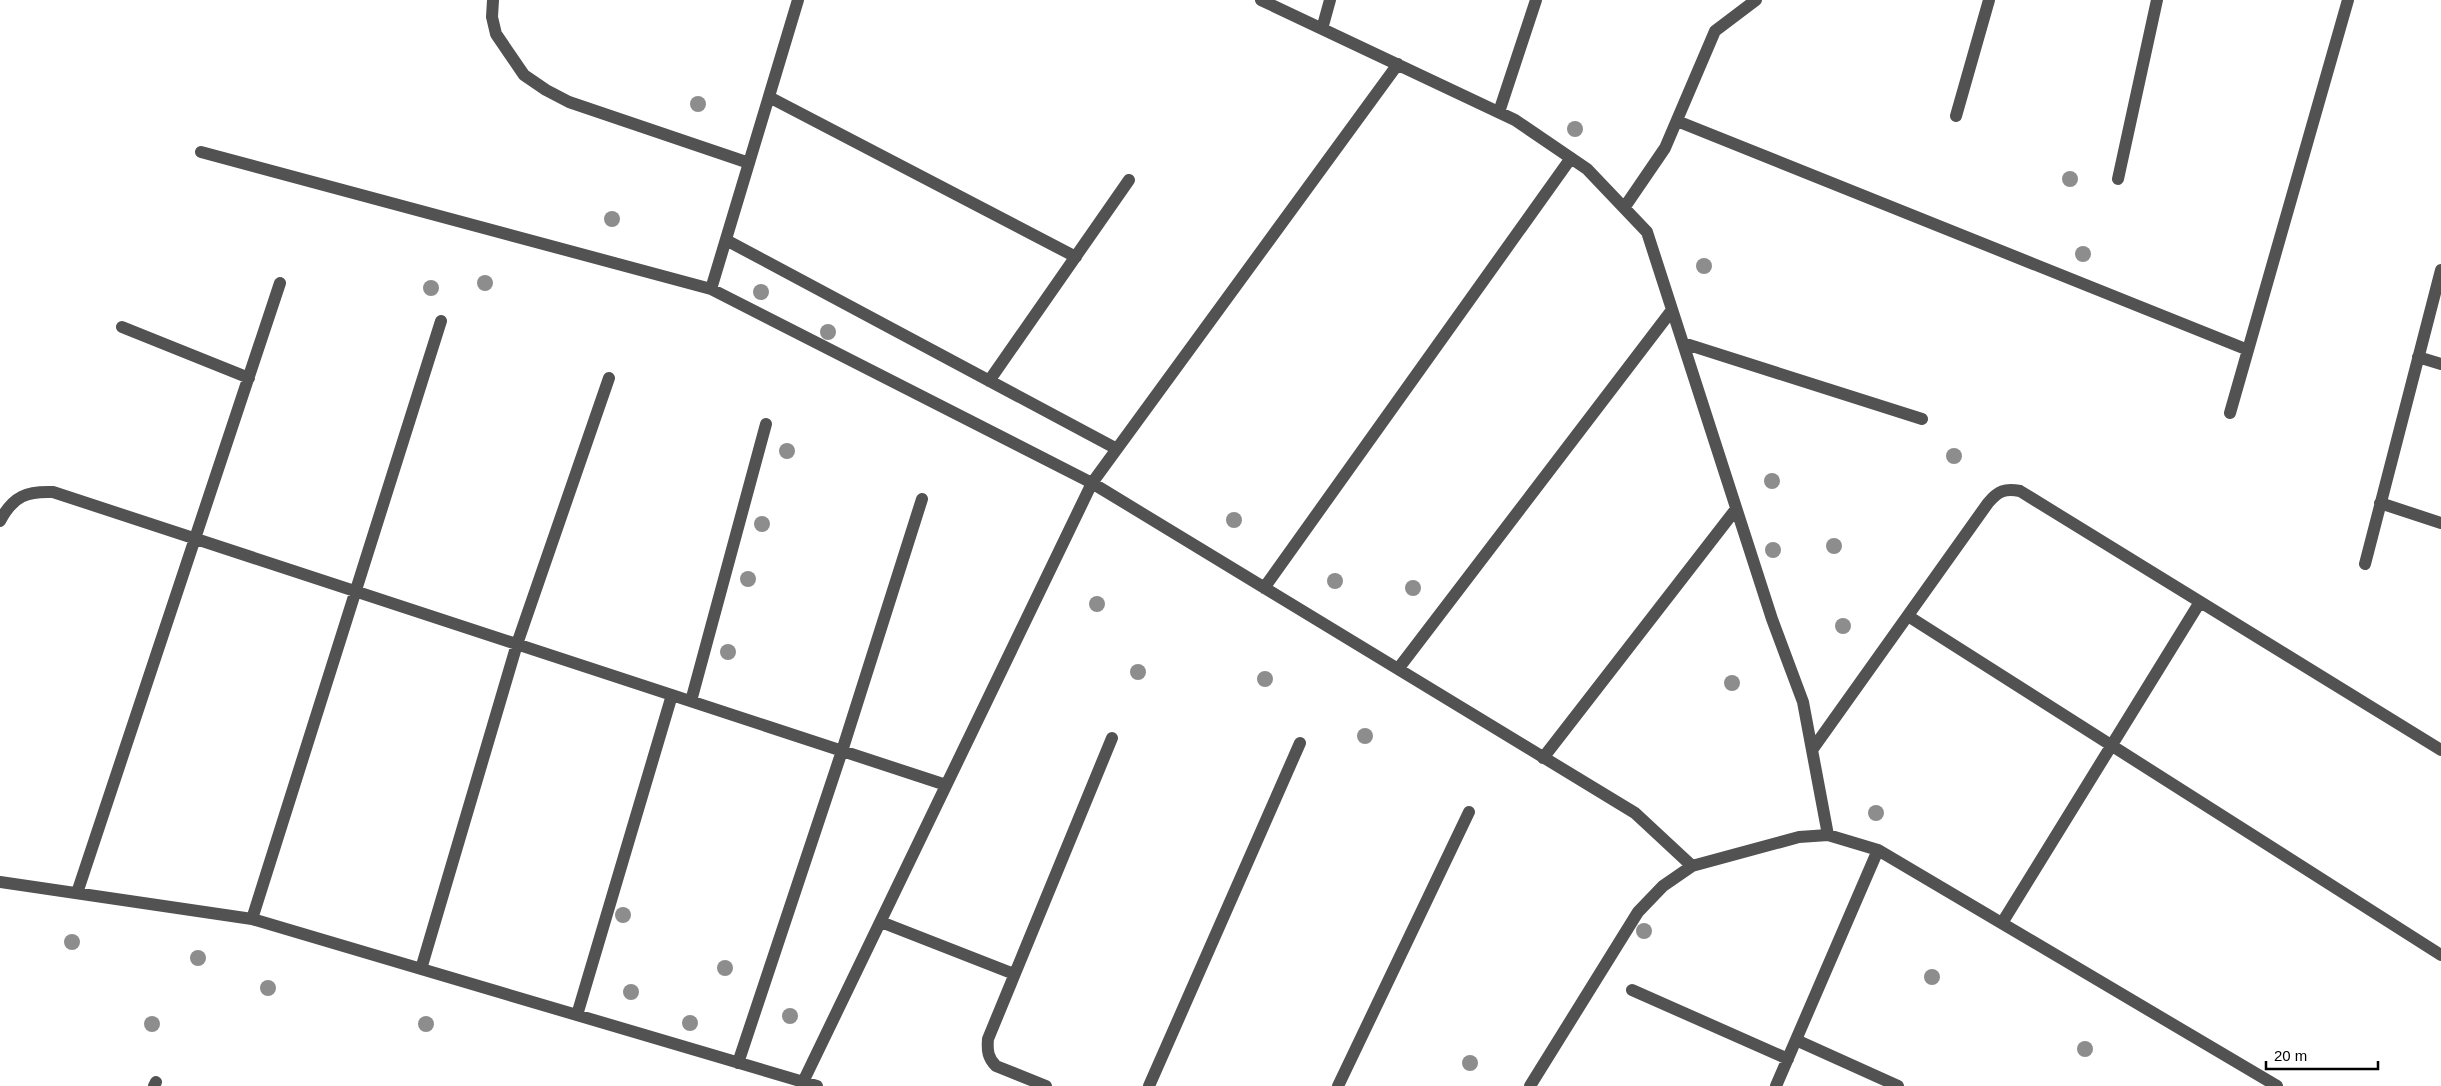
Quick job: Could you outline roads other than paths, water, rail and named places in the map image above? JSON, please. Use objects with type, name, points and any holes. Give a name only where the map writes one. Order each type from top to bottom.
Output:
[{"type":"street","points":[[493,0],[492,17],[496,34],[524,76],[570,102],[749,163]]},
{"type":"street","points":[[711,289],[798,0]]},
{"type":"street","points":[[1261,0],[1515,120],[1586,168],[1647,232],[1772,619],[1803,702],[1828,836]]},
{"type":"street","points":[[1322,29],[1330,0]]},
{"type":"street","points":[[1499,112],[1536,0]]},
{"type":"street","points":[[1624,208],[1665,148],[1716,32],[1756,0]]},
{"type":"street","points":[[1956,116],[1989,0]]},
{"type":"street","points":[[2118,179],[2157,0]]},
{"type":"street","points":[[2230,413],[2348,0]]},
{"type":"street","points":[[0,882],[252,919],[812,1085],[881,922],[1092,483],[1398,64]]},
{"type":"street","points":[[770,97],[1076,257]]},
{"type":"street","points":[[1677,121],[2248,350]]},
{"type":"street","points":[[201,152],[711,289],[1092,483],[1635,813],[1692,866]]},
{"type":"street","points":[[1264,588],[1571,158]]},
{"type":"street","points":[[989,381],[1129,180]]},
{"type":"street","points":[[726,240],[1117,449]]},
{"type":"street","points":[[2365,564],[2441,270]]},
{"type":"street","points":[[77,893],[280,283]]},
{"type":"street","points":[[1398,669],[1672,310]]},
{"type":"street","points":[[252,919],[357,592],[441,321]]},
{"type":"street","points":[[122,327],[249,378]]},
{"type":"street","points":[[1683,343],[1922,420]]},
{"type":"street","points":[[2418,357],[2441,364]]},
{"type":"street","points":[[421,969],[517,644],[609,378]]},
{"type":"street","points":[[691,701],[766,424]]},
{"type":"street","points":[[1812,750],[1988,503],[1995,494],[2006,489],[2020,491],[2441,750]]},
{"type":"street","points":[[0,521],[16,499],[33,491],[53,492],[946,785]]},
{"type":"street","points":[[738,1063],[842,751],[922,499]]},
{"type":"street","points":[[2380,503],[2441,523]]},
{"type":"street","points":[[1543,758],[1736,509]]},
{"type":"street","points":[[2002,923],[2200,602]]},
{"type":"street","points":[[1908,616],[2441,955]]},
{"type":"street","points":[[577,1015],[672,695]]},
{"type":"street","points":[[1046,1086],[996,1066],[990,1060],[987,1050],[988,1039],[1112,738]]},
{"type":"street","points":[[1148,1086],[1300,743]]},
{"type":"street","points":[[1338,1086],[1469,812]]},
{"type":"street","points":[[1530,1086],[1638,912],[1663,886],[1692,866],[1799,837],[1828,836],[1878,850],[2278,1086]]},
{"type":"street","points":[[1776,1086],[1878,850]]},
{"type":"street","points":[[881,922],[1014,974]]},
{"type":"street","points":[[1632,990],[1788,1059]]},
{"type":"street","points":[[1796,1040],[1898,1086]]}]
